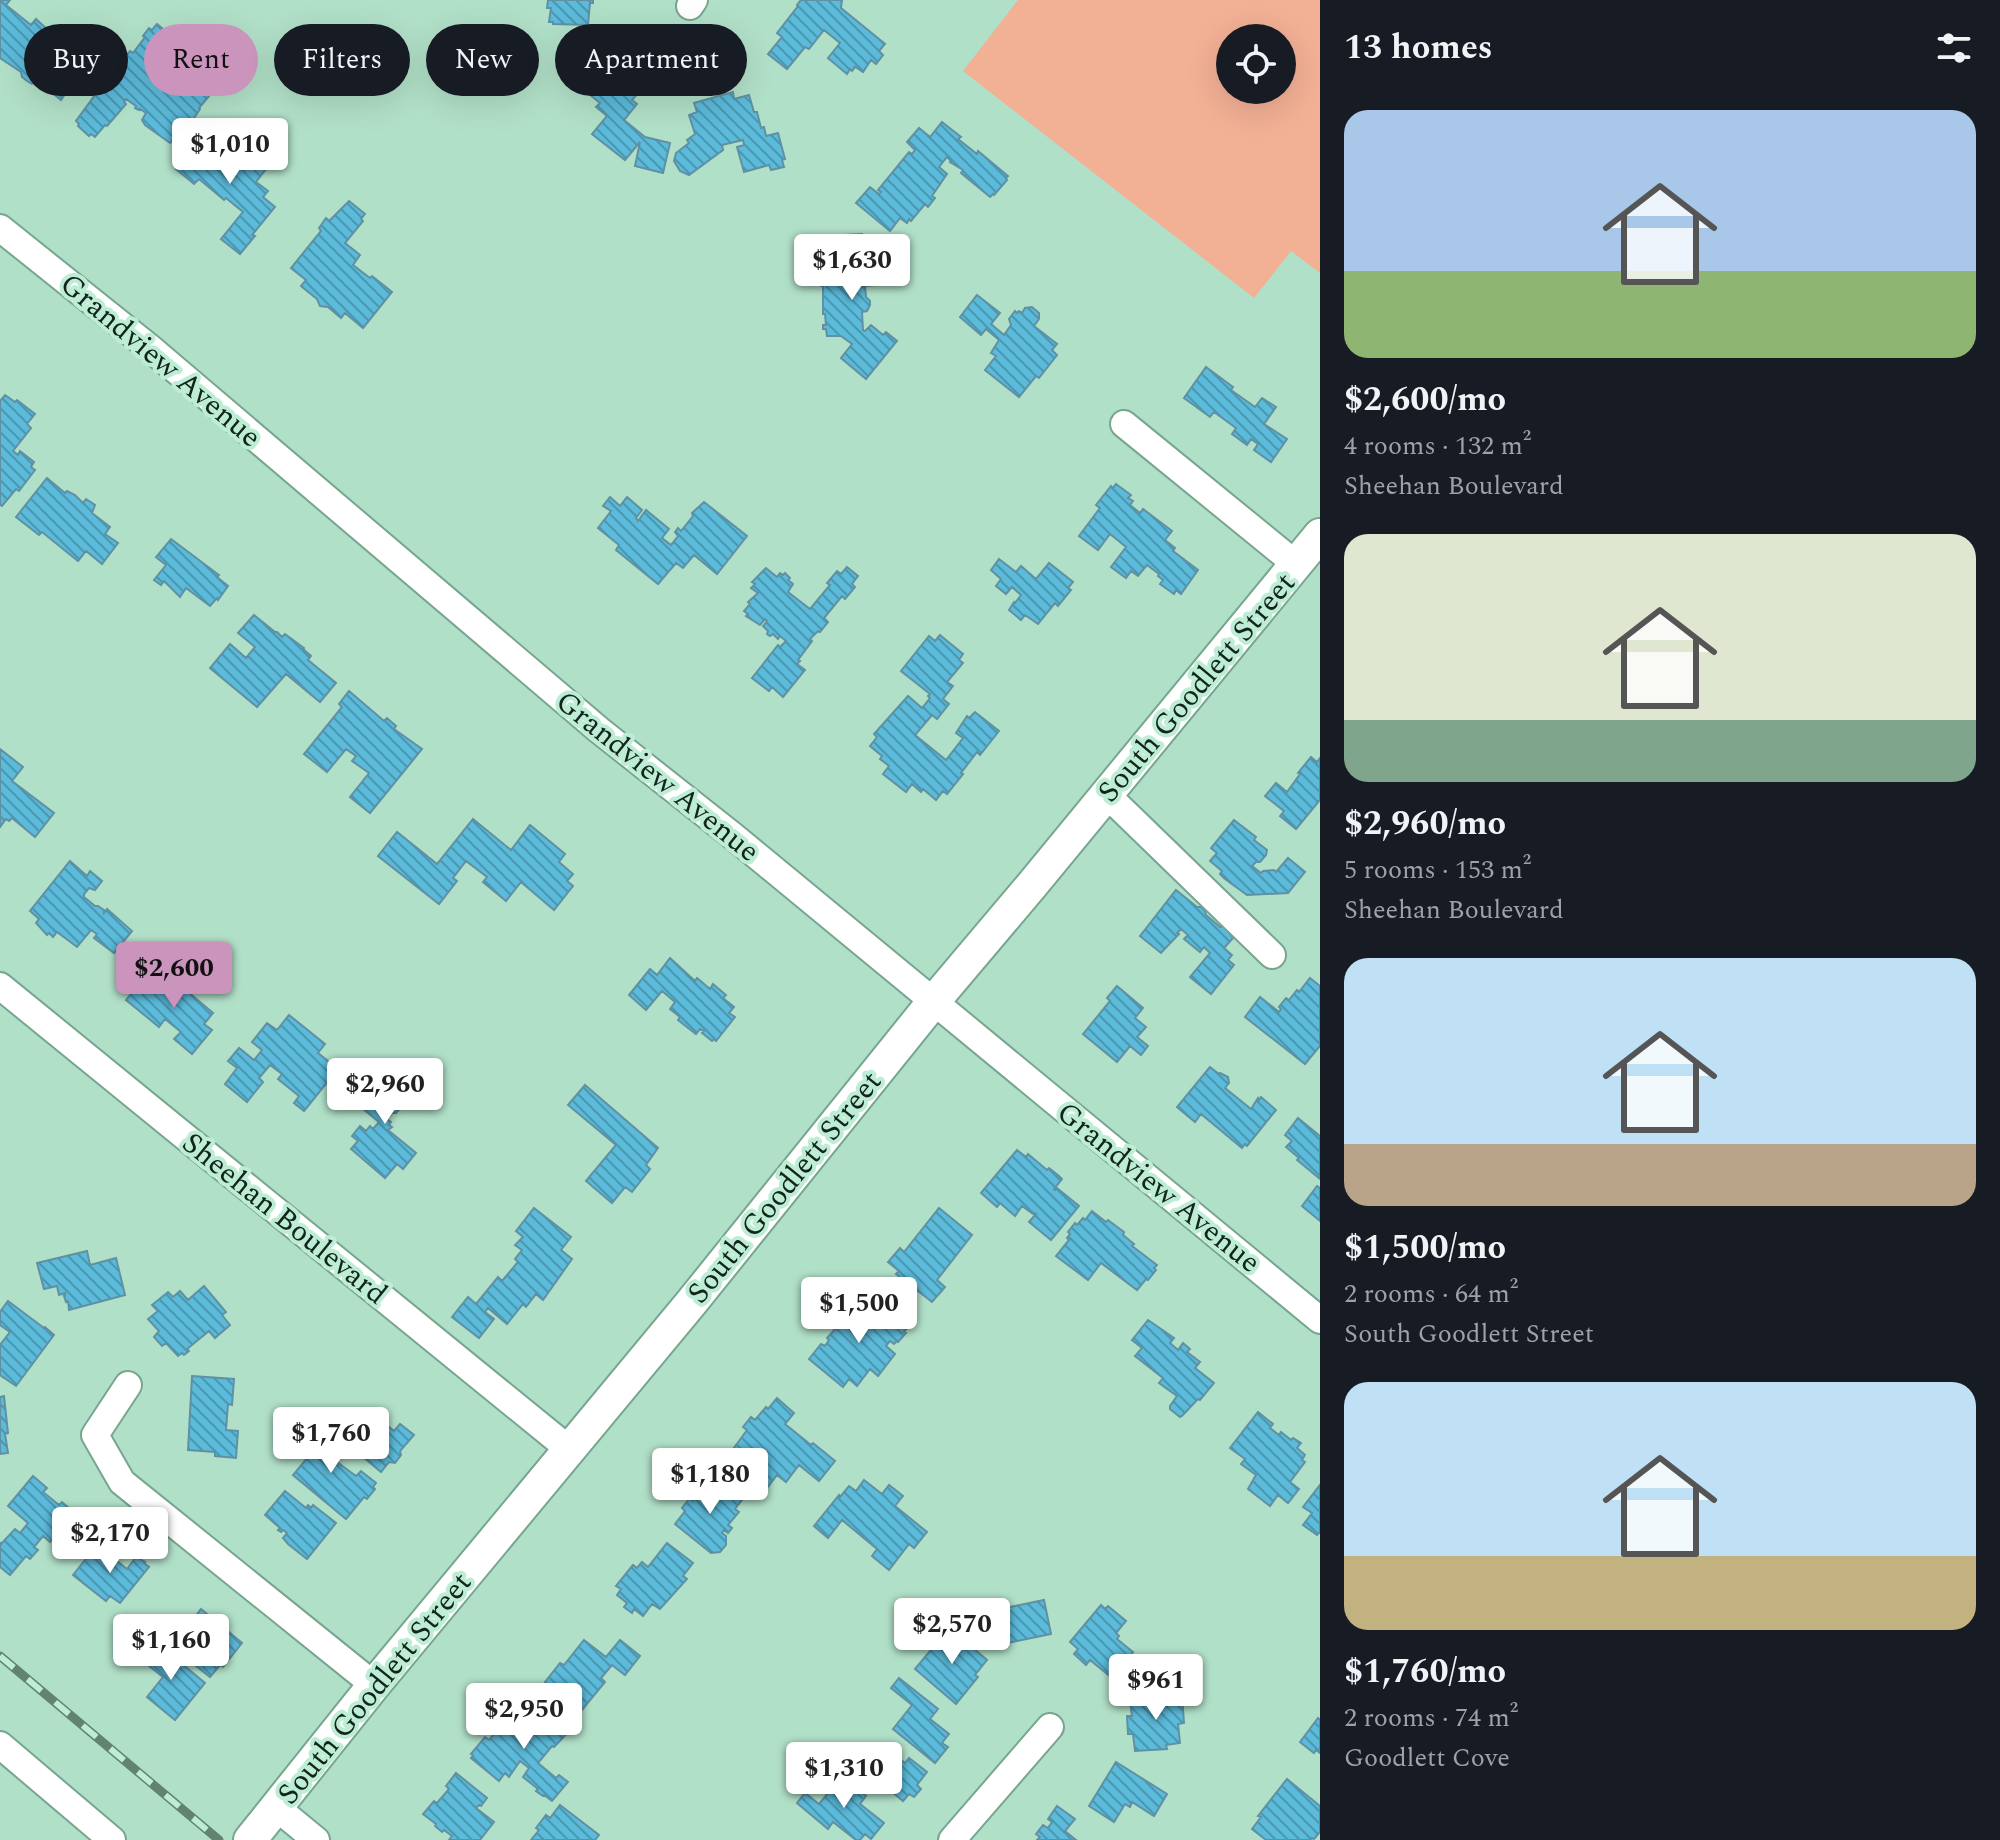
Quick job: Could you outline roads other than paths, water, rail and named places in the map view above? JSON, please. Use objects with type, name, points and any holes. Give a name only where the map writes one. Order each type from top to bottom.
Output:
[{"type":"main road","name":"South Goodlett Street","points":[[250,1840],[934,1001],[1320,535]]},
{"type":"street","name":"Grandview Avenue","points":[[0,228],[162,358],[578,713],[703,811],[1320,1320]]},
{"type":"street","points":[[1124,424],[1297,565]]},
{"type":"street","points":[[1107,795],[1272,955]]},
{"type":"street","name":"Sheehan Boulevard","points":[[0,986],[570,1450]]},
{"type":"street","points":[[128,1385],[95,1435],[122,1482],[374,1685]]},
{"type":"street","points":[[952,1840],[1050,1727]]},
{"type":"street","points":[[0,1745],[112,1840]]},
{"type":"street","points":[[277,1808],[316,1840]]},
{"type":"railway","points":[[0,1656],[219,1840]]}]
